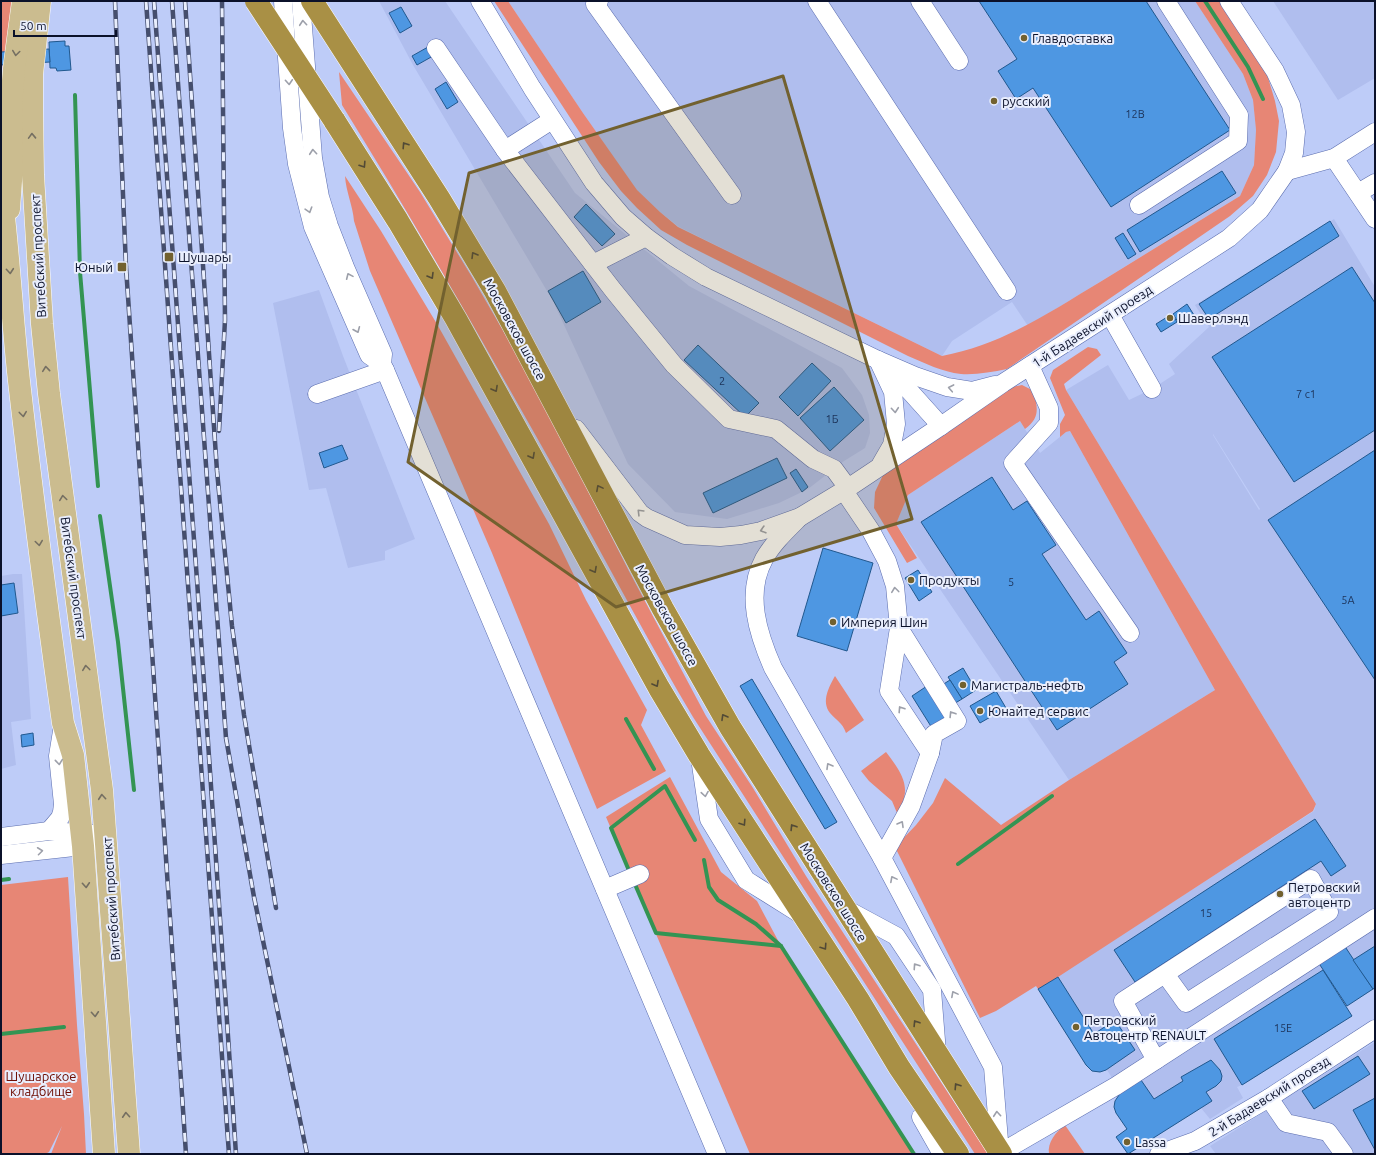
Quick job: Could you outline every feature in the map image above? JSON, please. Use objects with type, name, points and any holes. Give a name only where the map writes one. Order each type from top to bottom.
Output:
[{"type":"highway","points":[[256,1],[398,221],[456,319],[659,688],[699,755],[858,999],[899,1066],[958,1154]]},
{"type":"highway","name":"Московское шоссе","points":[[312,1],[439,198],[495,291],[554,400],[663,610],[730,727],[1000,1154]]},
{"type":"main road","points":[[7,232],[12,167],[12,104],[14,69],[23,1]]},
{"type":"main road","name":"Витебский проспект","points":[[40,1],[32,74],[32,110],[33,175],[42,324],[49,394],[102,790],[129,1154]]},
{"type":"main road","name":"Витебский проспект","points":[[1,191],[7,232],[21,395],[33,497],[63,723],[73,755],[83,839],[104,1154]]},
{"type":"street","points":[[283,1],[292,128],[297,164],[305,197],[314,226],[366,350],[369,355],[384,367]]},
{"type":"street","points":[[301,1],[313,158],[320,197],[329,226],[383,354],[384,367],[717,1154]]},
{"type":"street","points":[[599,1],[595,4],[732,195]]},
{"type":"street","points":[[817,1],[1007,291]]},
{"type":"street","points":[[920,1],[959,61]]},
{"type":"street","points":[[1139,205],[1238,140],[1239,115],[1166,1]]},
{"type":"street","name":"1-й Бадаевский проезд","points":[[800,517],[878,468],[1003,383],[1229,238],[1260,210],[1287,171],[1294,153],[1296,132],[1291,105],[1275,72],[1229,1]]},
{"type":"street","points":[[479,2],[552,120],[594,183],[623,217],[646,237],[672,256],[706,277],[878,360],[915,376],[947,387],[972,391],[1003,383]]},
{"type":"street","points":[[436,48],[505,150],[593,264],[674,365],[729,419],[776,429],[813,459],[834,469],[871,530],[887,561],[895,586],[899,628],[889,690],[930,753]]},
{"type":"street","points":[[505,150],[552,120]]},
{"type":"street","points":[[1287,171],[1334,158],[1375,132]]},
{"type":"street","points":[[1334,158],[1375,219]]},
{"type":"street","points":[[1358,193],[1375,183]]},
{"type":"street","points":[[593,264],[646,237]]},
{"type":"street","points":[[1110,315],[1152,389]]},
{"type":"street","points":[[878,360],[941,426]]},
{"type":"street","points":[[878,360],[893,392],[896,424],[892,445],[878,468]]},
{"type":"street","points":[[1030,366],[1049,408],[1049,423],[1013,463],[1130,633]]},
{"type":"street","points":[[317,394],[384,367]]},
{"type":"street","points":[[554,400],[640,513],[665,527],[685,535],[720,537],[761,532],[800,517]]},
{"type":"street","points":[[800,517],[780,537],[764,559],[757,576],[754,592],[755,611],[763,646],[773,668],[882,858],[993,1067],[1000,1154],[1099,1096],[1375,918]]},
{"type":"street","points":[[882,858],[912,806],[930,753],[934,734],[956,721],[899,628]]},
{"type":"street","points":[[49,831],[60,818],[62,812],[63,804],[58,756],[63,723]]},
{"type":"street","points":[[699,755],[709,819],[746,880],[802,915]]},
{"type":"street","points":[[1,837],[49,831],[83,839]]},
{"type":"street","points":[[1,855],[106,836]]},
{"type":"street","points":[[605,889],[640,874]]},
{"type":"street","points":[[1156,1060],[1123,1001],[1311,879],[1329,912],[1186,1003],[1165,974]]},
{"type":"street","points":[[844,908],[896,936],[932,990],[937,1056]]},
{"type":"street","name":"2-й Бадаевский проезд","points":[[1159,1154],[1199,1148],[1269,1098],[1375,1029]]},
{"type":"street","points":[[899,1066],[912,1102],[942,1154]]},
{"type":"street","points":[[1269,1098],[1286,1123],[1328,1132],[1344,1154]]},
{"type":"highlighted area","points":[[783,76],[912,519],[616,607],[408,462],[469,173]]},
{"type":"shaded area","points":[[379,1],[445,1],[575,193],[689,286],[842,368],[862,395],[869,415],[870,433],[865,448],[844,461],[808,489],[779,503],[727,519],[675,512],[628,464],[553,301],[413,65]]},
{"type":"shaded area","points":[[508,1],[1195,1],[1243,74],[1253,100],[1256,130],[1254,165],[1240,196],[1028,326],[1012,302],[952,341],[942,356],[679,227],[660,212],[637,191]]},
{"type":"shaded area","points":[[1273,1],[1375,1],[1375,78],[1338,100]]},
{"type":"shaded area","points":[[1334,219],[1375,287],[1375,988],[1346,1006],[1352,1016],[1237,1087],[1243,1098],[1210,1119],[1201,1108],[1128,1154],[1116,1137],[1127,1129],[1121,1092],[1107,1070],[1100,1072],[1092,1071],[1086,1065],[1038,989],[1314,811],[1316,804],[1066,390],[1108,365],[1129,400],[1152,389],[1175,374],[1169,364],[1209,327],[1195,305]],"holes":[[[1213,434],[1260,509],[1259,510]]]},
{"type":"shaded area","points":[[319,290],[343,356],[415,539],[385,551],[385,560],[348,568],[326,488],[309,490],[273,303]]},
{"type":"shaded area","points":[[1020,421],[1040,453],[1066,432],[1070,431],[1215,690],[1069,780],[896,524],[908,495]]},
{"type":"shaded area","points":[[22,574],[31,719],[11,722],[16,765],[1,769],[1,576]]},
{"type":"shaded area","points":[[1375,1042],[1375,1154],[1216,1154],[1210,1146]]},
{"type":"green space","points":[[1,1],[15,1],[3,71],[1,35]]},
{"type":"green space","points":[[494,1],[508,1],[637,190],[678,227],[942,356],[985,344],[1005,336],[1044,316],[1240,196],[1254,165],[1256,130],[1253,100],[1243,74],[1195,1],[1220,1],[1259,58],[1266,71],[1279,121],[1276,152],[1267,175],[1253,196],[1230,216],[1007,369],[978,374],[954,373],[934,367],[908,356],[687,245],[661,230],[621,191],[599,162]]},
{"type":"green space","points":[[339,72],[420,192],[472,277],[528,374],[630,573],[706,716],[753,788],[806,876],[988,1154],[975,1154],[693,717],[484,345],[400,200],[342,105]]},
{"type":"green space","points":[[345,176],[381,231],[437,324],[549,524],[586,600],[647,710],[641,725],[666,771],[597,809],[492,553],[370,271],[354,221]]},
{"type":"green space","points":[[1088,347],[1097,349],[1101,355],[1064,384],[1066,390],[1316,804],[1313,811],[1058,977],[1038,989],[1036,986],[996,1011],[980,1018],[895,847],[916,825],[933,803],[945,778],[1001,825],[1069,780],[1215,690],[1070,431],[1066,432],[1060,437],[1060,424],[1065,415],[1050,378],[1053,370]]},
{"type":"green space","points":[[1022,385],[1034,391],[1037,412],[1030,425],[1025,429],[1020,421],[908,495],[896,524],[917,558],[907,563],[874,508],[875,492],[883,475],[1008,388]]},
{"type":"green space","points":[[835,676],[864,720],[846,733],[841,724],[830,713],[826,704],[827,694]]},
{"type":"green space","points":[[886,752],[901,773],[904,781],[905,796],[897,813],[892,801],[869,781],[861,771]]},
{"type":"green space","points":[[670,777],[721,872],[757,901],[781,946],[914,1154],[750,1154],[606,817]]},
{"type":"green space","name":"Шушарское кладбище","points":[[68,877],[86,1154],[51,1154],[62,1126],[49,1152],[45,1154],[1,1154],[1,885]]},
{"type":"green space","points":[[1065,1125],[1085,1154],[1049,1154],[1049,1145],[1051,1141],[1058,1131]]},
{"type":"building","points":[[979,1],[1146,1],[1230,130],[1111,207],[1033,88],[1016,99],[998,71],[1017,59]]},
{"type":"building","points":[[401,7],[412,26],[400,33],[389,13]]},
{"type":"building","points":[[65,41],[65,46],[69,46],[71,70],[57,71],[56,68],[50,68],[49,42]]},
{"type":"building","points":[[428,47],[433,56],[417,65],[412,56]]},
{"type":"building","points":[[49,49],[50,62],[1,65],[1,52]]},
{"type":"building","points":[[446,82],[458,102],[447,109],[435,89]]},
{"type":"building","points":[[1222,171],[1236,193],[1140,252],[1127,230]]},
{"type":"building","points":[[586,204],[615,234],[602,246],[574,217]]},
{"type":"building","points":[[1330,221],[1339,236],[1209,319],[1199,304]]},
{"type":"building","points":[[1123,233],[1136,254],[1128,259],[1115,238]]},
{"type":"building","points":[[1352,267],[1375,303],[1375,430],[1294,482],[1212,357]]},
{"type":"building","points":[[583,271],[601,302],[566,323],[548,291]]},
{"type":"building","points":[[1187,304],[1194,315],[1180,325],[1173,314]]},
{"type":"building","points":[[1172,314],[1177,322],[1161,332],[1156,324]]},
{"type":"building","points":[[698,345],[759,403],[745,417],[684,360]]},
{"type":"building","points":[[812,363],[831,381],[798,416],[779,397]]},
{"type":"building","points":[[834,387],[864,420],[830,451],[800,418]]},
{"type":"building","points":[[342,445],[348,459],[324,468],[319,453]]},
{"type":"building","points":[[1375,450],[1375,680],[1268,520]]},
{"type":"building","points":[[777,458],[787,478],[713,513],[703,493]]},
{"type":"building","points":[[796,469],[808,487],[802,492],[790,473]]},
{"type":"building","points":[[992,477],[1013,510],[1027,501],[1056,545],[1042,554],[1086,620],[1099,611],[1127,653],[1114,662],[1128,684],[1057,730],[921,522]]},
{"type":"building","points":[[823,548],[873,563],[847,651],[797,636]]},
{"type":"building","points":[[918,570],[932,592],[919,601],[905,578]]},
{"type":"building","points":[[14,583],[18,613],[1,616],[1,585]]},
{"type":"building","name":"Магистраль-нефть","points":[[963,668],[976,690],[962,699],[948,677]]},
{"type":"building","points":[[752,679],[837,822],[825,829],[740,686]]},
{"type":"building","points":[[950,680],[962,699],[942,711],[947,719],[932,728],[912,696],[927,686],[931,692]]},
{"type":"building","points":[[996,691],[1006,708],[980,723],[970,706]]},
{"type":"building","points":[[33,733],[34,745],[22,747],[21,735]]},
{"type":"building","points":[[1315,819],[1346,866],[1331,876],[1321,861],[1135,982],[1114,950]]},
{"type":"building","points":[[1344,945],[1373,989],[1347,1006],[1318,962]]},
{"type":"building","points":[[1375,946],[1375,988],[1373,989],[1353,960]]},
{"type":"building","points":[[1323,970],[1352,1016],[1242,1085],[1214,1039]]},
{"type":"building","name":"Петровский Автоцентр RENAULT","points":[[1058,977],[1094,1034],[1115,1020],[1135,1050],[1106,1070],[1100,1072],[1092,1071],[1086,1065],[1038,989]]},
{"type":"building","points":[[1358,1056],[1370,1074],[1314,1109],[1302,1091]]},
{"type":"building","points":[[1211,1060],[1220,1070],[1222,1076],[1221,1081],[1216,1086],[1206,1092],[1212,1101],[1128,1154],[1116,1137],[1127,1129],[1116,1113],[1114,1107],[1115,1101],[1121,1092],[1141,1080],[1154,1099],[1183,1081],[1181,1077]]},
{"type":"building","points":[[1375,1098],[1375,1150],[1353,1110]]},
{"type":"waterway","points":[[1205,1],[1248,67],[1263,99]]},
{"type":"waterway","points":[[75,95],[80,272],[98,486]]},
{"type":"waterway","points":[[100,516],[118,642],[134,790]]},
{"type":"waterway","points":[[626,719],[654,769]]},
{"type":"waterway","points":[[630,873],[611,828],[665,786],[695,840]]},
{"type":"waterway","points":[[958,864],[1052,796]]},
{"type":"waterway","points":[[704,860],[709,887],[718,900],[756,924],[781,946],[914,1154]]},
{"type":"waterway","points":[[1,880],[9,879]]},
{"type":"waterway","points":[[634,882],[656,933],[781,946]]},
{"type":"waterway","points":[[1,1034],[64,1027]]},
{"type":"railway","points":[[115,1],[126,267],[186,1154]]},
{"type":"railway","points":[[146,1],[229,1154]]},
{"type":"railway","points":[[154,1],[197,580],[236,1154]]},
{"type":"railway","points":[[172,1],[226,738],[254,897],[307,1154]]},
{"type":"railway","points":[[185,1],[217,471],[232,626],[244,715],[276,908]]},
{"type":"railway","points":[[219,431],[225,320],[222,1]]},
{"type":"place","name":"Главдоставка","points":[[1024,38]]},
{"type":"place","name":"русский","points":[[994,101]]},
{"type":"place","name":"Шушары","points":[[169,257]]},
{"type":"place","name":"Юный","points":[[122,267]]},
{"type":"place","name":"Шаверлэнд","points":[[1170,318]]},
{"type":"place","name":"Продукты","points":[[911,580]]},
{"type":"place","name":"Империя Шин","points":[[833,622]]},
{"type":"place","name":"Магистраль-нефть","points":[[963,685]]},
{"type":"place","name":"Юнайтед сервис","points":[[980,711]]},
{"type":"place","name":"Петровский автоцентр","points":[[1280,894]]},
{"type":"place","name":"Петровский Автоцентр RENAULT","points":[[1076,1027]]},
{"type":"place","name":"Lassa","points":[[1127,1142]]}]
